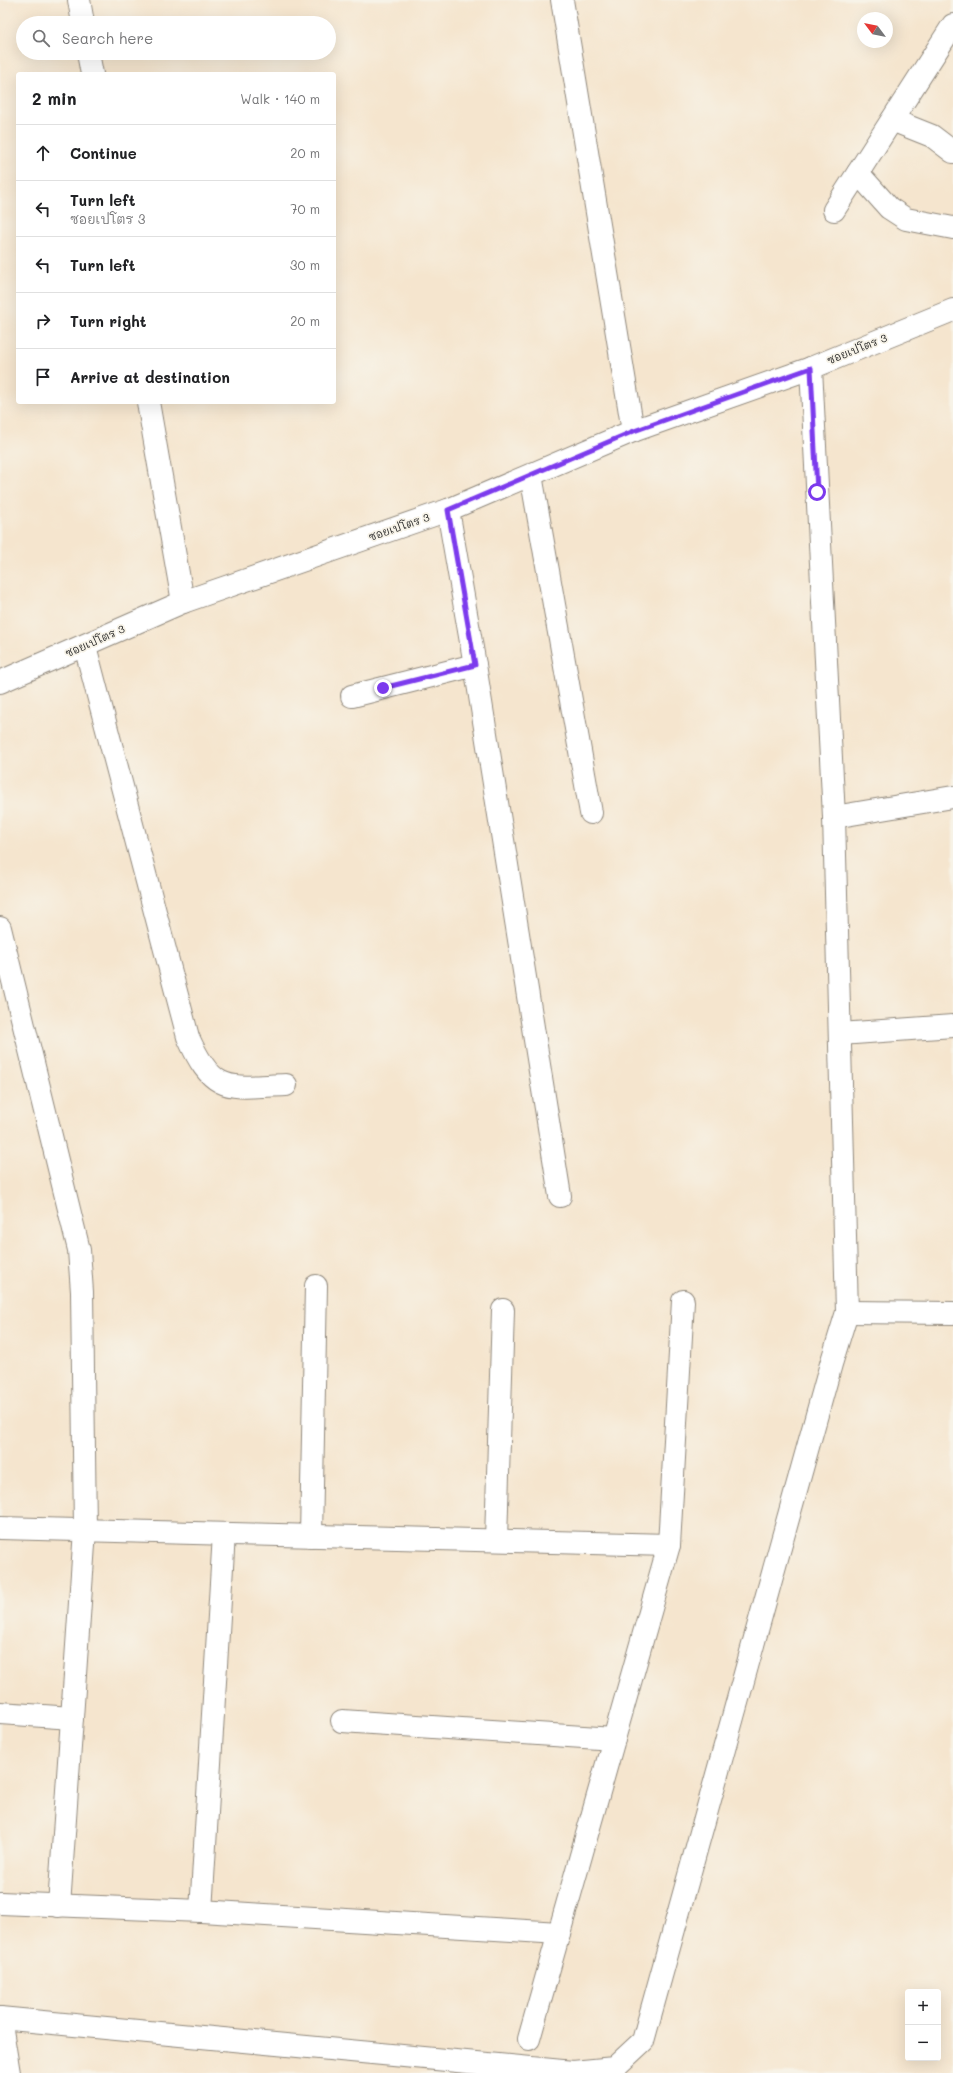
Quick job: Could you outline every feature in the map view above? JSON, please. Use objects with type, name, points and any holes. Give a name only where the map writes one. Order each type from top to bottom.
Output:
[{"type":"street","points":[[79,0],[82,16]]},
{"type":"street","points":[[562,0],[634,431]]},
{"type":"street","points":[[834,210],[953,25]]},
{"type":"street","points":[[89,60],[92,72]]},
{"type":"street","points":[[892,120],[932,136],[953,152]]},
{"type":"street","points":[[858,173],[889,208],[906,219],[953,228]]},
{"type":"street","name":"ซอยเปโตร 3","points":[[0,682],[183,602],[448,510],[634,431],[811,368],[953,310]]},
{"type":"street","points":[[9,2073],[0,2018],[573,2072],[614,2068],[643,2041],[847,1312],[834,817],[811,368]]},
{"type":"street","points":[[148,404],[183,602]]},
{"type":"street","points":[[531,475],[592,813]]},
{"type":"street","points":[[448,510],[475,665],[560,1196]]},
{"type":"street","points":[[85,646],[188,1038],[197,1059],[216,1081],[232,1087],[286,1085]]},
{"type":"street","points":[[352,696],[475,665]]},
{"type":"street","points":[[834,817],[953,797]]},
{"type":"street","points":[[0,928],[79,1250],[82,1292],[85,1530],[59,1906]]},
{"type":"street","points":[[840,1034],[953,1026]]},
{"type":"street","points":[[311,1536],[316,1286]]},
{"type":"street","points":[[529,2039],[670,1545],[683,1301]]},
{"type":"street","points":[[496,1540],[503,1310]]},
{"type":"street","points":[[847,1312],[953,1313]]},
{"type":"street","points":[[0,1528],[670,1545]]},
{"type":"street","points":[[201,1911],[224,1534]]},
{"type":"street","points":[[0,1713],[72,1718]]},
{"type":"street","points":[[342,1721],[614,1739]]},
{"type":"street","points":[[0,1903],[201,1911],[560,1933]]},
{"type":"route","points":[[383,688],[475,665],[448,510],[634,431],[811,368],[817,492]]}]
